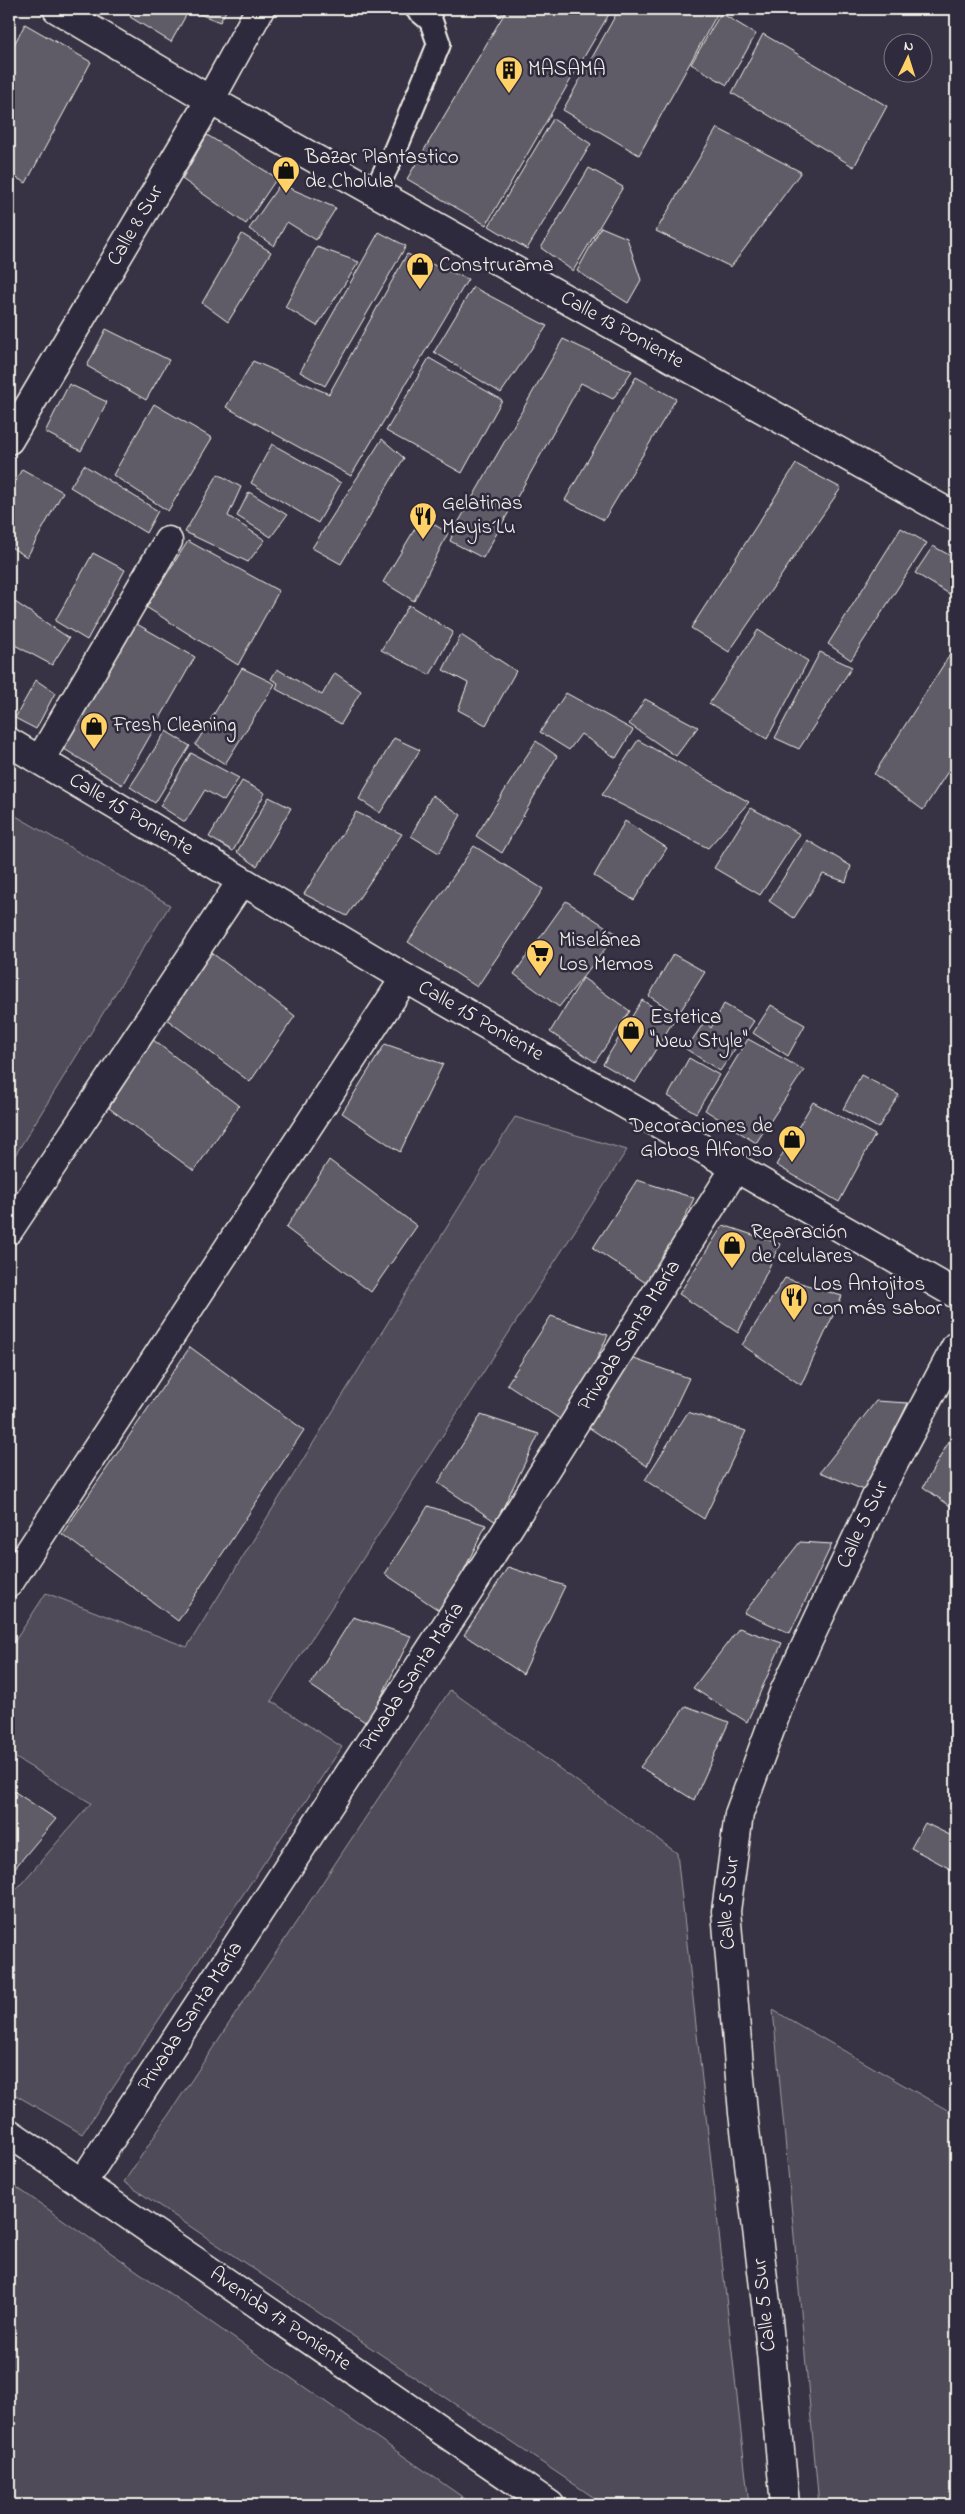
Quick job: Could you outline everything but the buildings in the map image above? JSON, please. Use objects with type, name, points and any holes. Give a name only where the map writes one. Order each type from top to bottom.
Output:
[{"type":"street","name":"Calle 13 Poniente","points":[[57,9],[210,100],[956,518]]},
{"type":"street","name":"Calle 8 Sur","points":[[9,440],[210,100],[260,9]]},
{"type":"street","points":[[40,760],[168,541]]},
{"type":"street","name":"Calle 15 Poniente","points":[[9,742],[240,882],[956,1294]]},
{"type":"street","points":[[9,1230],[240,882]]},
{"type":"street","points":[[9,1583],[405,978]]},
{"type":"street","name":"Privada Santa María","points":[[82,2183],[468,1592],[736,1167]]},
{"type":"street","name":"Calle 5 Sur","points":[[785,2505],[768,2320],[742,2113],[726,1910],[739,1814],[784,1692],[876,1498],[956,1346]]},
{"type":"street","name":"Avenida 17 Poniente","points":[[9,2133],[550,2505]]},
{"type":"lane","points":[[374,192],[396,148],[439,44],[431,21],[416,9]]},
{"type":"shaded area","points":[[9,812],[170,905],[9,1165]]},
{"type":"shaded area","points":[[515,1117],[627,1150],[271,1701],[342,1747],[82,2134],[9,2091],[9,1898],[91,1803],[9,1754],[9,1650],[46,1593],[187,1647]]},
{"type":"shaded area","points":[[450,1690],[677,1853],[749,2505],[605,2505],[124,2182]]},
{"type":"shaded area","points":[[773,2010],[956,2115],[956,2505],[819,2505]]},
{"type":"shaded area","points":[[9,2182],[474,2505],[9,2505]]},
{"type":"place","name":"MASAMA","points":[[509,94]]},
{"type":"place","name":"Bazar Plantastico de Cholula","points":[[286,194]]},
{"type":"place","name":"Construrama","points":[[420,290]]},
{"type":"place","name":"Gelatinas Mayis´Lu","points":[[423,540]]},
{"type":"place","name":"Fresh Cleaning","points":[[94,750]]},
{"type":"place","name":"Miselánea Los Memos","points":[[540,977]]},
{"type":"place","name":"Estetica \"New Style\"","points":[[631,1054]]},
{"type":"place","name":"Decoraciones de Globos Alfonso","points":[[792,1163]]},
{"type":"place","name":"Reparación de celulares","points":[[732,1269]]},
{"type":"place","name":"Los Antojitos con más sabor","points":[[794,1321]]}]
